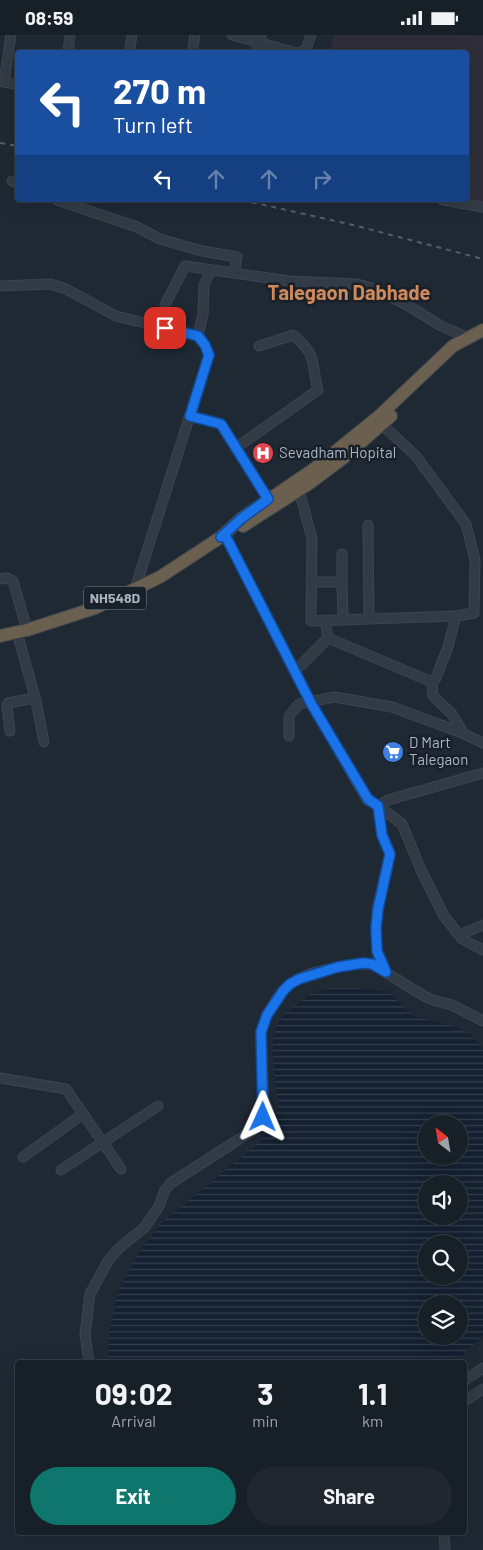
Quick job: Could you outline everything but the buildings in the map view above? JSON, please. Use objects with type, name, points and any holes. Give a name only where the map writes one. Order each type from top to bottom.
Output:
[{"type":"highway","name":"NH548D","points":[[0,636],[22,631],[95,607],[160,577],[223,536],[299,491],[342,459],[453,346],[464,344],[483,330]]},
{"type":"highway","name":"NH548D","points":[[223,536],[242,518],[268,499],[298,481],[378,422]]},
{"type":"street","points":[[11,35],[2,82],[15,84]]},
{"type":"street","points":[[68,50],[70,35]]},
{"type":"street","points":[[130,50],[132,35]]},
{"type":"street","points":[[193,50],[196,35]]},
{"type":"street","points":[[232,35],[260,39],[301,50]]},
{"type":"street","points":[[305,50],[310,35]]},
{"type":"street","points":[[63,202],[137,227],[160,239],[202,251],[236,257],[234,273]]},
{"type":"street","points":[[454,202],[483,207]]},
{"type":"street","points":[[165,305],[185,266],[289,281],[357,284],[372,288],[406,305],[441,326],[464,344]]},
{"type":"street","points":[[198,336],[203,314],[204,285],[211,270]]},
{"type":"street","points":[[0,286],[51,284],[66,289],[116,316],[198,336],[205,345],[209,355],[135,589]]},
{"type":"street","points":[[236,448],[318,390],[312,356],[305,345],[293,335],[259,346]]},
{"type":"street","points":[[190,416],[221,424],[268,499]]},
{"type":"street","points":[[299,491],[312,539],[311,621],[456,616],[474,613],[479,560],[466,524],[415,455],[378,422]]},
{"type":"street","points":[[368,525],[369,618]]},
{"type":"street","points":[[223,536],[311,701],[368,799],[402,824],[421,870],[444,916],[462,939],[483,950]]},
{"type":"street","points":[[342,554],[343,619]]},
{"type":"street","points":[[0,579],[7,578],[13,581],[34,698],[44,742]]},
{"type":"street","points":[[311,582],[342,583]]},
{"type":"street","points":[[456,616],[448,647],[436,678],[432,682],[433,696],[452,714],[464,734]]},
{"type":"street","points":[[326,620],[328,638]]},
{"type":"street","points":[[295,671],[328,638]]},
{"type":"street","points":[[328,638],[432,682]]},
{"type":"street","points":[[289,736],[289,716],[299,704],[334,697],[392,707],[483,743]]},
{"type":"street","points":[[10,731],[8,703],[34,698]]},
{"type":"street","points":[[378,806],[388,800],[483,773]]},
{"type":"street","points":[[378,806],[382,835],[390,854],[378,909],[376,928],[377,951],[386,972]]},
{"type":"street","points":[[459,935],[483,925]]},
{"type":"street","points":[[88,1360],[86,1328],[90,1294],[108,1261],[144,1228],[159,1206],[165,1190],[171,1183],[245,1136],[260,1123],[264,1107],[261,1032],[267,1015],[290,984],[299,979],[338,967],[363,963],[372,964],[424,996],[452,1005],[483,1021]]},
{"type":"street","points":[[0,1078],[66,1089],[121,1169]]},
{"type":"street","points":[[61,1169],[158,1106]]},
{"type":"street","points":[[23,1157],[83,1114]]},
{"type":"street","points":[[467,1379],[483,1368]]},
{"type":"street","points":[[467,1400],[483,1389]]},
{"type":"street","points":[[444,1535],[445,1550]]},
{"type":"shaded area","points":[[333,35],[483,35],[483,209],[469,202],[469,50],[330,50]]},
{"type":"water","points":[[330,988],[388,991],[413,1016],[456,1027],[472,1036],[483,1049],[483,1336],[456,1360],[108,1360],[109,1334],[118,1292],[134,1260],[160,1224],[260,1142],[274,1121],[278,1101],[273,1060],[273,1037],[277,1025],[285,1013],[311,994]]},
{"type":"railway","points":[[0,143],[15,146]]},
{"type":"railway","points":[[251,202],[353,225],[483,259]]},
{"type":"place","name":"Sevadham Hopital","points":[[263,453]]},
{"type":"place","name":"D Mart Talegaon","points":[[393,752]]},
{"type":"district","name":"Talegaon Dabhade","points":[[349,293]]},
{"type":"route","points":[[165,328],[198,336],[205,345],[209,355],[190,416],[221,424],[268,499],[242,518],[221,537],[225,535],[312,705],[368,799],[378,806],[382,835],[390,854],[378,909],[376,928],[377,951],[386,972],[372,964],[363,963],[338,967],[299,979],[283,991],[267,1015],[261,1032],[263,1117]]}]
